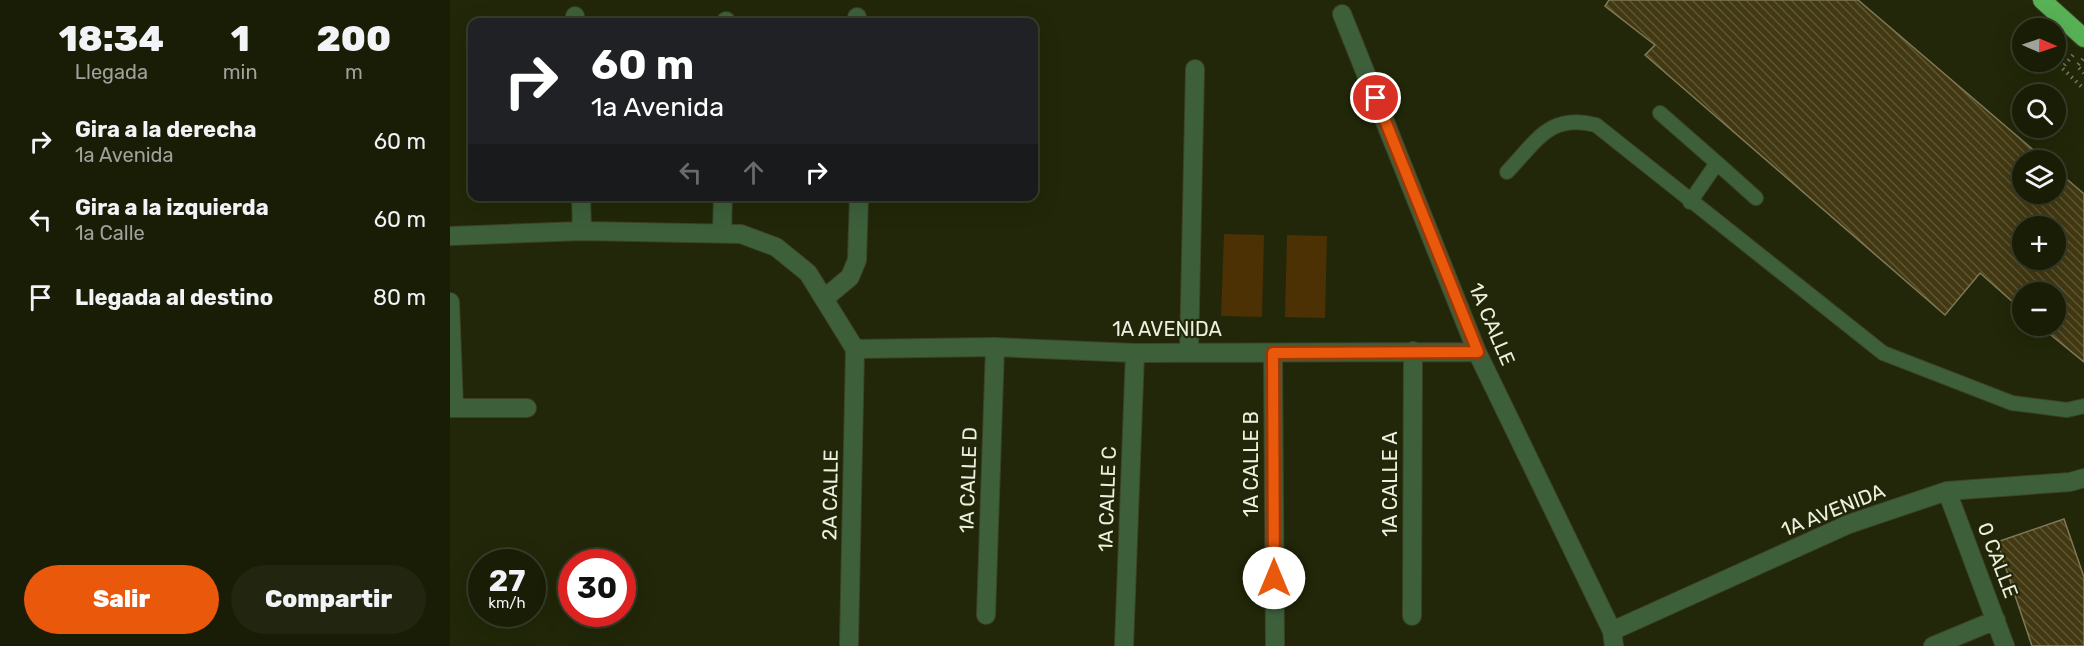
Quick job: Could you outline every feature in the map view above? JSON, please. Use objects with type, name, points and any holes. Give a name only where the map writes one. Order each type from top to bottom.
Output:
[{"type":"highway","points":[[2042,0],[2084,38]]},
{"type":"street","name":"1A CALLE","points":[[1342,14],[1478,352],[1613,639]]},
{"type":"street","points":[[1189,352],[1195,69]]},
{"type":"street","points":[[581,201],[582,231]]},
{"type":"street","points":[[722,232],[723,201]]},
{"type":"street","points":[[825,298],[850,277],[857,260],[859,201]]},
{"type":"street","points":[[450,236],[582,231],[741,234],[776,247],[808,273],[855,349]]},
{"type":"street","points":[[450,302],[452,408],[527,408]]},
{"type":"street","name":"1A AVENIDA","points":[[855,349],[995,347],[1135,353],[1478,352]]},
{"type":"street","name":"1A CALLE D","points":[[986,615],[995,347]]},
{"type":"street","name":"2A CALLE","points":[[849,643],[855,349]]},
{"type":"street","name":"1A CALLE A","points":[[1412,616],[1413,351]]},
{"type":"street","name":"1A CALLE C","points":[[1124,646],[1135,353]]},
{"type":"street","name":"1A CALLE B","points":[[1273,353],[1275,646]]},
{"type":"street","name":"1A AVENIDA","points":[[1613,639],[1849,524],[1947,491],[2070,482],[2084,478]]},
{"type":"street","name":"0 CALLE","points":[[1947,491],[2006,646]]},
{"type":"street","points":[[1933,646],[1996,620]]},
{"type":"lane","points":[[1660,113],[1756,198]]},
{"type":"lane","points":[[1507,172],[1556,124],[1575,120],[1596,125],[1690,202],[1883,352],[2012,403],[2067,410],[2084,406]]},
{"type":"lane","points":[[1690,202],[1717,163]]},
{"type":"path","points":[[2084,58],[2077,66],[2084,73]]},
{"type":"path","points":[[2066,72],[2084,89]]},
{"type":"shaded area","points":[[1224,234],[1264,235],[1262,317],[1221,316]]},
{"type":"shaded area","points":[[1287,235],[1327,236],[1325,318],[1285,317]]},
{"type":"building","points":[[1609,0],[1858,0],[2012,132],[2012,138],[2019,138],[2033,150],[2012,150],[2012,204],[2066,204],[2066,178],[2084,194],[2084,362],[2052,336],[2066,336],[2066,282],[2012,282],[2012,301],[1980,273],[1945,315],[1645,55],[1655,45],[1605,6]]},
{"type":"building","points":[[2064,519],[2084,577],[2084,646],[2032,646],[1997,542]]},
{"type":"route","points":[[1274,578],[1273,353],[1478,352],[1376,98]]}]
